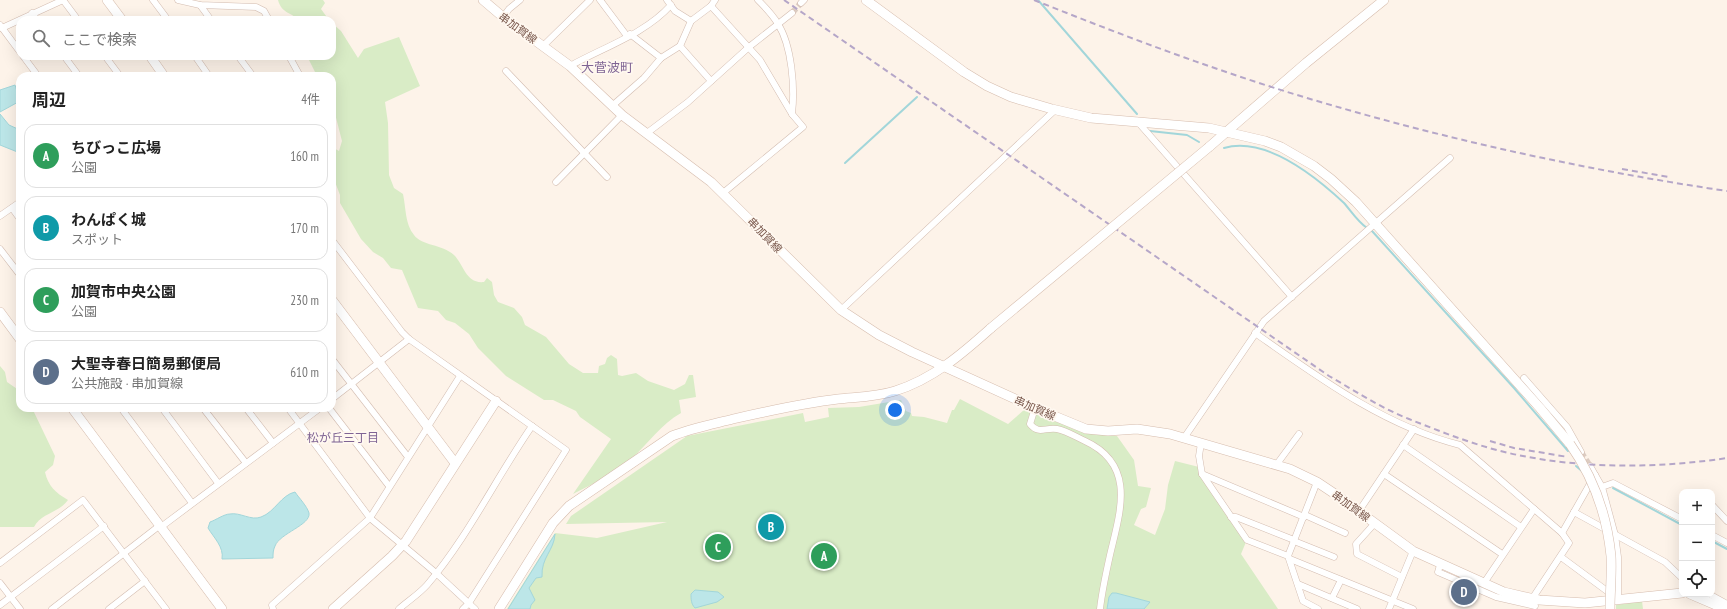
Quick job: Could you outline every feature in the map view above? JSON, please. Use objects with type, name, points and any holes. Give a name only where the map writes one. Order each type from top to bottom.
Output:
[{"type":"street","points":[[25,16],[63,0],[75,16]]},
{"type":"street","points":[[107,0],[119,16]]},
{"type":"street","points":[[153,0],[165,16]]},
{"type":"street","points":[[178,0],[200,5],[256,7],[264,11],[267,16]]},
{"type":"street","name":"串加賀線","points":[[483,0],[503,17],[570,66],[622,115],[691,166],[723,193],[824,295],[841,310],[879,335],[1035,408],[1086,428],[1108,431],[1156,431],[1239,455],[1277,464],[1317,482],[1414,551],[1440,565],[1484,584],[1535,603],[1585,603],[1679,593]]},
{"type":"street","points":[[503,17],[508,9],[520,0]]},
{"type":"street","points":[[543,46],[590,0]]},
{"type":"street","points":[[600,0],[628,35],[661,58]]},
{"type":"street","points":[[612,106],[644,78],[661,58],[680,46],[691,21],[711,6],[715,0]]},
{"type":"street","points":[[758,0],[778,23],[788,49],[793,102],[792,114]]},
{"type":"street","points":[[866,0],[964,72],[987,86],[1011,97],[1055,110],[1091,118],[1136,121],[1228,131],[1265,141],[1297,154],[1331,179],[1375,223],[1540,408],[1570,444],[1588,472],[1605,522],[1611,557],[1610,609]]},
{"type":"street","points":[[499,609],[554,523],[569,506],[672,436],[685,431],[766,412],[838,399],[864,398],[895,391],[925,378],[945,367],[1228,131],[1306,63],[1384,0]]},
{"type":"street","points":[[570,66],[646,26],[663,14],[669,3],[675,10],[691,21]]},
{"type":"street","points":[[200,5],[208,16]]},
{"type":"street","points":[[711,6],[748,47],[770,75],[792,114],[803,127],[723,193]]},
{"type":"street","points":[[647,133],[688,102],[748,47],[792,13]]},
{"type":"street","points":[[16,20],[1,26],[16,47]]},
{"type":"street","points":[[680,46],[711,81]]},
{"type":"street","points":[[26,60],[35,72]]},
{"type":"street","points":[[67,60],[76,72]]},
{"type":"street","points":[[108,60],[117,72]]},
{"type":"street","points":[[153,60],[161,72]]},
{"type":"street","points":[[198,60],[207,72]]},
{"type":"street","points":[[241,60],[250,72]]},
{"type":"street","points":[[291,60],[298,72]]},
{"type":"street","points":[[506,70],[586,153],[607,177]]},
{"type":"street","points":[[841,310],[1055,110]]},
{"type":"street","points":[[556,182],[622,115]]},
{"type":"street","points":[[1136,121],[1292,297]]},
{"type":"street","points":[[1184,438],[1264,321],[1450,158]]},
{"type":"street","points":[[0,216],[16,205]]},
{"type":"street","points":[[12,208],[16,214]]},
{"type":"street","points":[[336,245],[402,332],[409,339],[566,450],[463,609]]},
{"type":"street","points":[[0,249],[16,270]]},
{"type":"street","points":[[336,305],[427,428],[455,463]]},
{"type":"street","points":[[0,313],[16,334]]},
{"type":"street","points":[[1255,333],[1327,384],[1414,428],[1440,440],[1460,446],[1562,533],[1569,543],[1535,603],[1496,597],[1438,572],[1440,565]]},
{"type":"street","points":[[336,396],[409,339]]},
{"type":"street","points":[[336,364],[408,457]]},
{"type":"street","points":[[273,609],[272,605],[370,518],[460,376]]},
{"type":"street","points":[[1524,378],[1567,427],[1581,452]]},
{"type":"street","points":[[333,609],[392,556],[402,545],[414,529],[496,401]]},
{"type":"street","points":[[1035,408],[1030,424],[1034,428],[1038,431],[1056,429],[1065,431],[1095,445],[1106,456],[1117,474],[1122,499],[1103,587],[1100,609]]},
{"type":"street","points":[[75,412],[222,609]]},
{"type":"street","points":[[124,412],[192,503]]},
{"type":"street","points":[[165,412],[218,483]]},
{"type":"street","points":[[207,412],[246,463]]},
{"type":"street","points":[[249,412],[273,443]]},
{"type":"street","points":[[291,412],[370,518],[436,573],[475,609]]},
{"type":"street","points":[[52,609],[160,526],[315,412]]},
{"type":"street","points":[[332,412],[389,486]]},
{"type":"street","points":[[399,609],[426,586],[436,573],[468,527],[532,426]]},
{"type":"street","points":[[1359,511],[1414,428]]},
{"type":"street","points":[[1277,464],[1298,434]]},
{"type":"street","points":[[1201,443],[1199,456],[1202,474],[1247,540],[1413,609]]},
{"type":"street","points":[[1403,445],[1521,527]]},
{"type":"street","points":[[1590,466],[1602,487],[1615,535],[1618,557],[1617,599]]},
{"type":"street","points":[[1202,474],[1345,532]]},
{"type":"street","points":[[1384,474],[1502,554]]},
{"type":"street","points":[[1562,533],[1595,475]]},
{"type":"street","points":[[1305,609],[1289,558],[1294,540],[1317,482]]},
{"type":"street","points":[[1602,487],[1613,483],[1679,517]]},
{"type":"street","points":[[0,563],[83,500],[125,553],[165,609]]},
{"type":"street","points":[[1715,507],[1727,521]]},
{"type":"street","points":[[1484,584],[1502,554],[1534,509]]},
{"type":"street","points":[[1574,512],[1665,562],[1679,575]]},
{"type":"street","points":[[1231,517],[1236,517],[1334,557]]},
{"type":"street","points":[[1375,523],[1356,544],[1357,554],[1402,577]]},
{"type":"street","points":[[0,605],[104,526]]},
{"type":"street","points":[[1715,536],[1726,541]]},
{"type":"street","points":[[1389,609],[1414,551]]},
{"type":"street","points":[[1561,557],[1617,599]]},
{"type":"street","points":[[1332,598],[1341,580]]},
{"type":"street","points":[[109,609],[145,581]]},
{"type":"street","points":[[0,584],[20,609]]},
{"type":"street","points":[[1298,584],[1358,609]]},
{"type":"street","points":[[1697,597],[1725,609]]},
{"type":"street","points":[[1714,597],[1727,604]]},
{"type":"street","points":[[1303,601],[1318,609]]},
{"type":"green space","points":[[278,0],[323,0],[325,3],[321,9],[326,16],[293,16],[284,10]]},
{"type":"green space","points":[[336,27],[341,31],[358,58],[364,49],[399,37],[420,86],[385,102],[388,123],[389,175],[394,188],[403,194],[406,216],[411,231],[414,235],[422,241],[449,251],[454,255],[469,277],[473,280],[484,282],[487,278],[492,282],[494,295],[498,302],[514,308],[522,317],[525,325],[546,337],[569,364],[583,373],[598,373],[599,366],[605,364],[607,358],[611,355],[617,359],[618,375],[622,376],[636,373],[648,381],[674,390],[685,384],[689,375],[693,375],[696,397],[679,400],[681,413],[661,428],[625,464],[611,474],[573,494],[611,439],[580,417],[576,411],[553,400],[544,400],[506,376],[478,348],[469,334],[455,323],[446,320],[438,311],[418,308],[402,270],[391,268],[383,258],[373,252],[361,239],[340,203],[340,195],[336,184],[336,149],[339,151],[342,141],[336,118],[336,72],[315,72],[309,60],[336,60]]},
{"type":"green space","points":[[0,366],[5,372],[7,382],[16,388],[16,412],[34,412],[55,456],[53,465],[45,472],[46,477],[53,489],[68,500],[60,508],[37,522],[34,527],[0,527]]},
{"type":"green space","points":[[960,399],[1008,424],[1025,409],[1085,433],[1117,436],[1134,460],[1138,486],[1151,488],[1146,507],[1141,509],[1134,525],[1155,535],[1165,509],[1168,485],[1175,461],[1199,467],[1200,475],[1206,485],[1246,542],[1241,554],[1278,609],[1144,609],[1150,602],[1114,593],[1109,597],[1107,609],[507,609],[555,533],[597,538],[667,522],[566,524],[571,516],[687,436],[803,413],[805,422],[829,417],[828,408],[859,407],[901,400],[906,411],[911,413],[912,416],[924,417],[947,423],[952,410],[954,410]]},
{"type":"green space","points":[[1642,601],[1643,609],[1616,609],[1616,605]]},
{"type":"water","points":[[15,85],[16,88],[16,103],[0,112],[0,90]]},
{"type":"water","points":[[0,114],[9,125],[16,128],[16,151],[0,145]]},
{"type":"water","points":[[295,492],[308,510],[308,517],[300,525],[278,541],[274,549],[273,558],[222,559],[222,550],[208,528],[210,522],[230,514],[238,514],[253,518],[261,517],[266,515],[286,496]]},
{"type":"water","points":[[555,534],[552,545],[543,564],[542,577],[536,578],[529,588],[535,600],[530,609],[508,609]]},
{"type":"water","points":[[695,590],[718,592],[724,597],[717,602],[695,608],[691,600],[691,594]]},
{"type":"water","points":[[1112,593],[1150,602],[1144,609],[1107,609],[1109,597]]},
{"type":"waterway","points":[[1038,0],[1137,114]]},
{"type":"waterway","points":[[845,163],[917,97]]},
{"type":"waterway","points":[[1150,131],[1187,135],[1199,142]]},
{"type":"waterway","points":[[1224,148],[1240,146],[1256,148],[1273,153],[1289,161],[1319,181],[1332,192],[1367,228]]},
{"type":"waterway","points":[[1372,231],[1514,388],[1568,451]]},
{"type":"waterway","points":[[1576,466],[1583,472]]},
{"type":"waterway","points":[[1613,488],[1679,523]]},
{"type":"waterway","points":[[1715,543],[1727,549]]},
{"type":"tunnel","points":[[792,13],[801,3]]},
{"type":"tunnel","points":[[1581,452],[1590,466]]},
{"type":"railway","points":[[784,0],[1329,376],[1388,410],[1436,430],[1477,444],[1504,452],[1543,460],[1622,466],[1676,464],[1727,458]]},
{"type":"railway","points":[[1034,0],[1203,64],[1307,98],[1359,113],[1410,127],[1515,152],[1674,183],[1727,191]]},
{"type":"railway","points":[[1622,169],[1669,177]]},
{"type":"railway","points":[[1490,441],[1514,448],[1568,457]]},
{"type":"place","name":"わんぱく城","points":[[771,527]]},
{"type":"place","name":"加賀市中央公園","points":[[718,547]]},
{"type":"place","name":"ちびっこ広場","points":[[824,556]]},
{"type":"place","name":"大聖寺春日簡易郵便局","points":[[1464,592]]},
{"type":"district","name":"大菅波町","points":[[607,67]]},
{"type":"district","name":"松が丘三丁目","points":[[343,437]]}]
